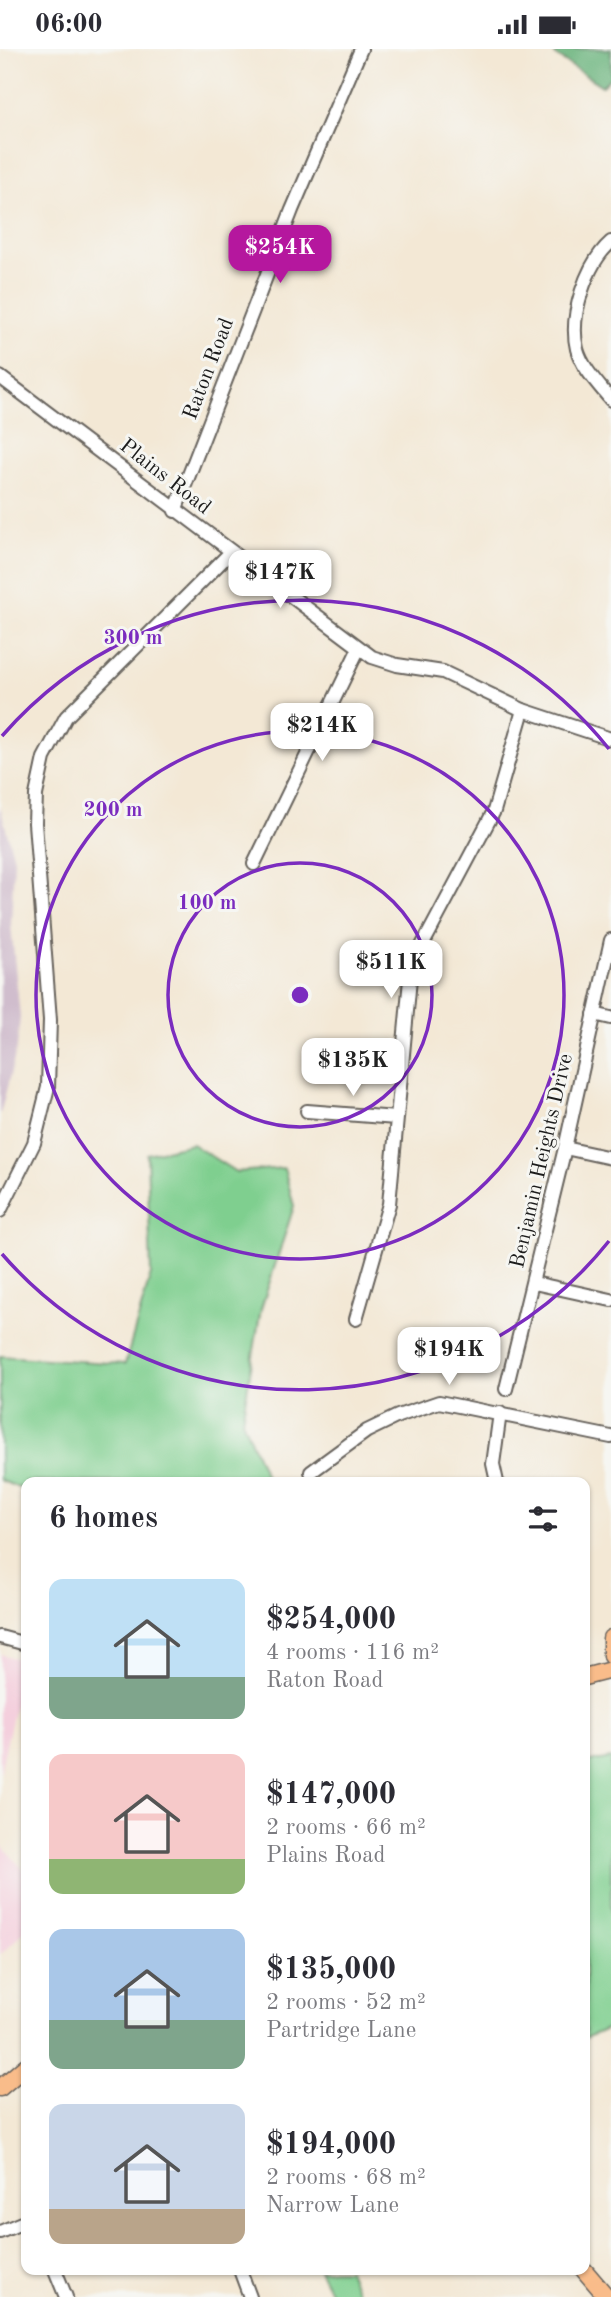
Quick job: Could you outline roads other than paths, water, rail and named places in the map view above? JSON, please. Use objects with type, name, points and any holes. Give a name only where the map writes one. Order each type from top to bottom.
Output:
[{"type":"main road","points":[[611,1638],[611,1656]]},
{"type":"main road","points":[[590,1675],[611,1670]]},
{"type":"main road","points":[[0,2088],[21,2070]]},
{"type":"main road","points":[[588,2275],[607,2297]]},
{"type":"street","name":"Raton Road","points":[[175,510],[288,221],[361,49]]},
{"type":"street","points":[[611,241],[594,260],[587,276],[575,334],[583,363],[611,400]]},
{"type":"street","name":"Plains Road","points":[[0,377],[372,657],[384,662],[443,671],[523,710],[611,739]]},
{"type":"street","points":[[0,1211],[34,1143],[48,1087],[50,1020],[35,823],[36,795],[44,758],[54,736],[78,702],[231,552]]},
{"type":"street","points":[[254,864],[359,648]]},
{"type":"street","points":[[356,1319],[389,1204],[408,991],[413,969],[422,946],[494,811],[523,710]]},
{"type":"street","name":"Benjamin Heights Drive","points":[[506,1389],[534,1283],[611,940]]},
{"type":"street","points":[[594,1014],[611,1018]]},
{"type":"street","points":[[307,1111],[396,1118]]},
{"type":"street","points":[[565,1148],[611,1159]]},
{"type":"street","points":[[534,1283],[611,1300]]},
{"type":"street","points":[[311,1472],[367,1431],[398,1416],[439,1402],[611,1437]]},
{"type":"street","points":[[496,1477],[494,1457],[500,1413]]},
{"type":"street","points":[[0,1637],[21,1643]]},
{"type":"street","points":[[0,2232],[21,2223]]},
{"type":"street","points":[[57,2275],[66,2297]]},
{"type":"street","points":[[242,2275],[250,2297]]}]
